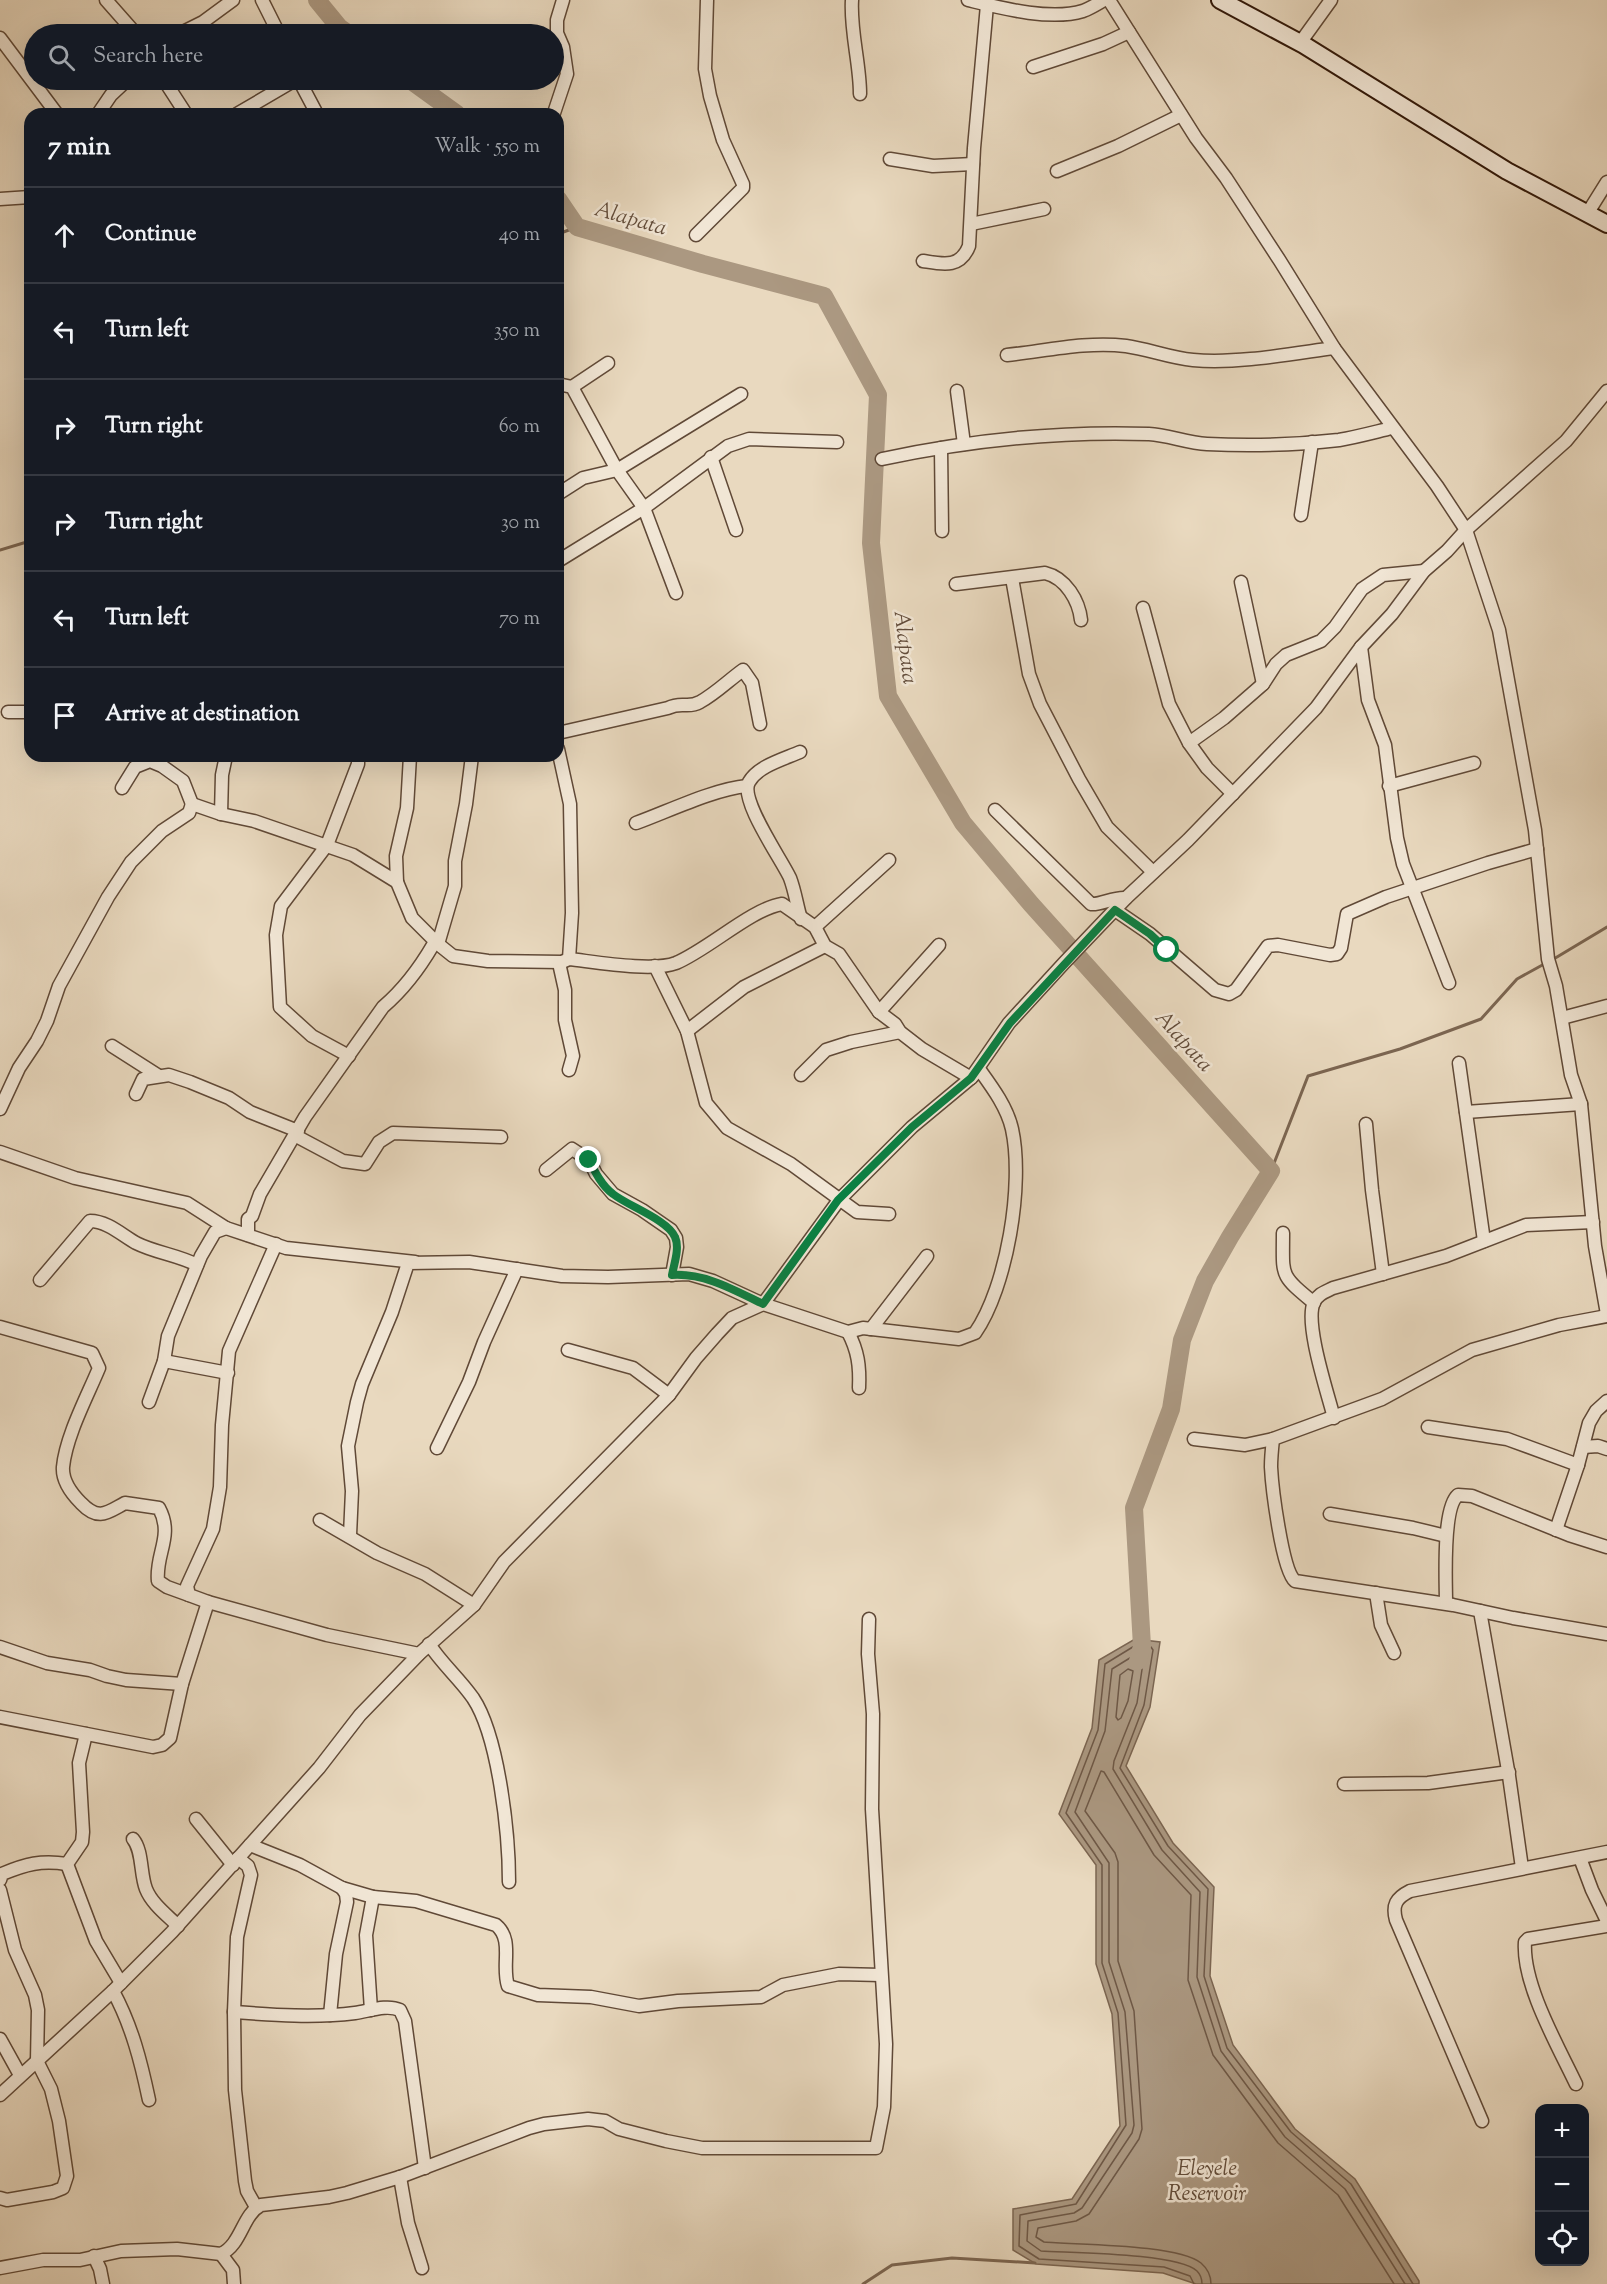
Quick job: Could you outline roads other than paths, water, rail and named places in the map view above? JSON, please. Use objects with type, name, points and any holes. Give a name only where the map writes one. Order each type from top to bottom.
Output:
[{"type":"main road","points":[[1220,0],[1300,43],[1464,146],[1607,225]]},
{"type":"street","points":[[106,0],[127,24]]},
{"type":"street","points":[[199,24],[233,0]]},
{"type":"street","points":[[262,0],[274,24]]},
{"type":"street","points":[[557,24],[563,0]]},
{"type":"street","points":[[696,235],[743,188],[743,183],[716,122],[705,69],[707,0]]},
{"type":"street","points":[[852,0],[860,68],[860,94]]},
{"type":"street","points":[[968,0],[987,5],[1061,14],[1086,10],[1104,0]]},
{"type":"street","points":[[1109,0],[1181,115],[1232,187],[1334,348],[1437,486],[1466,530],[1499,630],[1537,849],[1550,964],[1556,986],[1571,1075],[1581,1104],[1593,1222],[1601,1246],[1607,1315],[1559,1325],[1472,1350],[1382,1399],[1273,1438],[1245,1444],[1194,1439]]},
{"type":"street","points":[[1300,43],[1331,0]]},
{"type":"street","points":[[923,261],[943,265],[963,258],[969,246],[973,164],[987,5]]},
{"type":"street","points":[[1033,67],[1103,44],[1129,32]]},
{"type":"street","points":[[0,38],[24,70]]},
{"type":"street","points":[[564,54],[567,74],[564,83]]},
{"type":"street","points":[[39,90],[52,108]]},
{"type":"street","points":[[102,108],[116,90]]},
{"type":"street","points":[[170,90],[182,108]]},
{"type":"street","points":[[248,108],[279,90]]},
{"type":"street","points":[[303,90],[313,108]]},
{"type":"street","points":[[556,108],[562,90]]},
{"type":"street","points":[[1058,171],[1118,146],[1181,115]]},
{"type":"street","points":[[890,159],[933,166],[973,164]]},
{"type":"street","points":[[1587,214],[1607,182]]},
{"type":"street","points":[[0,199],[24,197]]},
{"type":"street","points":[[971,224],[1044,209]]},
{"type":"street","points":[[1007,356],[1089,346],[1125,346],[1194,360],[1215,360],[1282,356],[1334,348]]},
{"type":"street","points":[[564,385],[572,387],[608,363]]},
{"type":"street","points":[[572,387],[617,470],[644,508],[676,593]]},
{"type":"street","points":[[957,391],[964,444]]},
{"type":"street","points":[[971,1078],[1010,1023],[1064,963],[1316,708],[1361,646],[1392,614],[1424,571],[1466,530],[1566,441],[1607,391]]},
{"type":"street","points":[[564,490],[584,478],[617,470],[741,394]]},
{"type":"street","points":[[882,459],[964,444],[1032,436],[1151,434],[1204,444],[1312,442],[1341,439],[1392,428]]},
{"type":"street","points":[[564,557],[644,508],[728,446],[749,439],[837,442]]},
{"type":"street","points":[[1301,515],[1312,442]]},
{"type":"street","points":[[941,448],[942,531]]},
{"type":"street","points":[[711,457],[736,530]]},
{"type":"street","points":[[1189,743],[1224,718],[1263,684],[1276,664],[1286,655],[1321,641],[1335,627],[1362,589],[1383,575],[1424,571]]},
{"type":"street","points":[[956,584],[1045,573],[1054,575],[1080,607],[1081,620]]},
{"type":"street","points":[[1012,578],[1029,674],[1041,704],[1079,779],[1107,827],[1153,872]]},
{"type":"street","points":[[1241,582],[1263,684]]},
{"type":"street","points":[[1143,608],[1169,704],[1189,743],[1208,768],[1233,794]]},
{"type":"street","points":[[1361,646],[1368,700],[1385,745],[1397,838],[1412,889],[1449,983]]},
{"type":"street","points":[[564,732],[668,708],[676,704],[700,703],[743,670],[752,683],[760,724]]},
{"type":"street","points":[[8,712],[24,712]]},
{"type":"street","points":[[800,752],[757,773],[747,786],[749,800],[762,828],[790,878],[801,919]]},
{"type":"street","points":[[122,788],[135,767],[148,762]]},
{"type":"street","points":[[0,1109],[19,1068],[42,1031],[59,986],[108,897],[131,862],[162,831],[189,813],[192,804],[183,781],[152,762]]},
{"type":"street","points":[[221,814],[225,762]]},
{"type":"street","points":[[349,1056],[312,1036],[280,1006],[276,934],[281,906],[327,845],[358,762]]},
{"type":"street","points":[[410,762],[407,808],[396,856],[397,882],[412,918],[453,956],[488,961],[566,961],[655,966],[674,964],[782,904],[815,927],[825,946],[838,954],[879,1012],[895,1024],[900,1032],[921,1049],[971,1078]]},
{"type":"street","points":[[438,944],[456,886],[456,861],[471,762]]},
{"type":"street","points":[[561,762],[570,804],[572,913],[566,961]]},
{"type":"street","points":[[1389,786],[1474,763]]},
{"type":"street","points":[[636,823],[738,787],[747,786]]},
{"type":"street","points":[[192,804],[327,845],[353,855],[397,882]]},
{"type":"street","points":[[995,810],[1091,904],[1116,897],[1126,898]]},
{"type":"street","points":[[1115,910],[1150,934],[1215,990],[1228,994],[1236,990],[1268,946],[1278,945],[1337,954],[1341,948],[1347,914],[1386,897],[1488,862],[1537,849]]},
{"type":"street","points":[[815,927],[889,860]]},
{"type":"street","points":[[248,1235],[248,1219],[252,1216],[260,1194],[305,1117],[383,1007],[397,995],[419,969],[433,945],[438,944]]},
{"type":"street","points":[[879,1012],[939,945]]},
{"type":"street","points":[[687,1031],[744,987],[825,946]]},
{"type":"street","points":[[566,961],[559,963],[565,990],[564,1020],[573,1056],[569,1070]]},
{"type":"street","points":[[655,966],[687,1031],[706,1103],[727,1128],[791,1164],[857,1212],[889,1214]]},
{"type":"street","points":[[1562,1018],[1607,1006]]},
{"type":"street","points":[[801,1075],[826,1050],[900,1032]]},
{"type":"street","points":[[112,1046],[159,1076]]},
{"type":"street","points":[[1459,1063],[1484,1241]]},
{"type":"street","points":[[0,2095],[117,1987],[178,1926],[319,1768],[360,1715],[429,1644],[474,1605],[504,1562],[669,1395],[696,1358],[732,1318],[763,1304],[838,1200],[912,1127],[979,1069],[998,1096],[1011,1128],[1016,1170],[1008,1244],[997,1287],[975,1333],[959,1339],[863,1328],[848,1332],[763,1304],[713,1281],[689,1274],[562,1276],[469,1262],[408,1263],[392,1312],[362,1384],[348,1446],[352,1491],[350,1535]]},
{"type":"street","points":[[135,1094],[143,1079],[169,1075],[229,1098],[250,1112],[297,1133],[344,1161],[364,1164],[379,1142],[393,1133],[501,1137]]},
{"type":"street","points":[[1466,1112],[1581,1104]]},
{"type":"street","points":[[1366,1124],[1383,1274]]},
{"type":"street","points":[[546,1170],[572,1149],[589,1160],[596,1174],[613,1194],[642,1210],[670,1230],[676,1238],[677,1247],[672,1275]]},
{"type":"street","points":[[0,1152],[75,1178],[187,1203],[226,1228],[286,1248],[428,1264]]},
{"type":"street","points":[[40,1280],[90,1221],[100,1222],[151,1250],[186,1259],[197,1265]]},
{"type":"street","points":[[1334,1418],[1313,1335],[1311,1317],[1314,1303],[1321,1294],[1333,1288],[1446,1256],[1526,1225],[1593,1222]]},
{"type":"street","points":[[149,1402],[164,1361],[168,1336],[197,1265],[215,1232],[226,1228]]},
{"type":"street","points":[[1283,1233],[1285,1277],[1314,1303]]},
{"type":"street","points":[[189,1595],[187,1586],[213,1529],[220,1487],[222,1425],[230,1351],[276,1244]]},
{"type":"street","points":[[871,1329],[927,1256]]},
{"type":"street","points":[[437,1448],[470,1383],[484,1342],[517,1269]]},
{"type":"street","points":[[0,1327],[92,1353],[99,1368],[73,1429],[63,1469],[70,1492],[93,1512],[108,1514],[125,1503],[159,1508],[166,1528],[157,1573],[158,1581],[167,1587],[208,1602],[327,1635],[419,1654]]},
{"type":"street","points":[[848,1332],[855,1344],[860,1364],[860,1388]]},
{"type":"street","points":[[568,1350],[633,1368],[669,1395]]},
{"type":"street","points":[[164,1361],[228,1373]]},
{"type":"street","points":[[1556,1530],[1578,1465],[1589,1423],[1596,1411],[1607,1401]]},
{"type":"street","points":[[1428,1426],[1507,1438],[1578,1465]]},
{"type":"street","points":[[1273,1438],[1272,1481],[1284,1556],[1290,1577],[1295,1581],[1446,1604],[1607,1634]]},
{"type":"street","points":[[1583,1447],[1598,1446],[1607,1449]]},
{"type":"street","points":[[1446,1604],[1446,1536],[1452,1503],[1455,1497],[1463,1494],[1607,1547]]},
{"type":"street","points":[[1330,1514],[1446,1536]]},
{"type":"street","points":[[320,1520],[350,1535],[377,1553],[425,1574],[474,1605]]},
{"type":"street","points":[[1376,1593],[1381,1625],[1394,1653]]},
{"type":"street","points":[[0,1717],[153,1747],[162,1745],[170,1738],[182,1684],[208,1602]]},
{"type":"street","points":[[1480,1611],[1509,1772],[1522,1868]]},
{"type":"street","points":[[0,2268],[43,2260],[80,2260],[121,2251],[177,2249],[222,2254],[233,2246],[256,2207],[329,2197],[400,2177],[544,2124],[588,2119],[605,2121],[619,2129],[702,2148],[876,2148],[884,2107],[886,2044],[872,1809],[873,1714],[868,1654],[869,1619]]},
{"type":"street","points":[[429,1644],[440,1661],[473,1698],[484,1717],[509,1848],[509,1882]]},
{"type":"street","points":[[0,1647],[47,1663],[90,1670],[126,1680],[182,1684]]},
{"type":"street","points":[[68,1864],[82,1842],[79,1763],[86,1734]]},
{"type":"street","points":[[1344,1784],[1428,1783],[1509,1772]]},
{"type":"street","points":[[196,1819],[236,1861],[248,1866],[251,1875],[237,1937],[234,2012],[235,2090],[247,2191],[256,2207]]},
{"type":"street","points":[[132,1839],[137,1846],[146,1888],[151,1899],[178,1926]]},
{"type":"street","points":[[250,1845],[300,1864],[342,1888],[373,1897],[416,1901],[496,1925],[504,1931],[507,1947],[505,1975],[508,1986],[538,1995],[591,1997],[639,2006],[678,2001],[761,1997],[783,1985],[839,1974],[881,1975]]},
{"type":"street","points":[[1482,2121],[1422,1985],[1393,1910],[1395,1902],[1401,1895],[1410,1892],[1607,1852]]},
{"type":"street","points":[[1580,1858],[1607,1921]]},
{"type":"street","points":[[0,1880],[2,1874],[29,1863],[68,1864]]},
{"type":"street","points":[[68,1864],[96,1941],[117,1987],[136,2047],[149,2100]]},
{"type":"street","points":[[330,2015],[336,1954],[347,1902],[342,1888]]},
{"type":"street","points":[[0,1890],[15,1950],[35,1995],[38,2010],[37,2061],[51,2089],[59,2121],[67,2176],[63,2188],[53,2192],[7,2200],[0,2198]]},
{"type":"street","points":[[371,2010],[366,1935],[373,1897]]},
{"type":"street","points":[[1576,2084],[1538,2002],[1529,1972],[1525,1942],[1607,1926]]},
{"type":"street","points":[[234,2012],[291,2016],[330,2015],[395,2008],[403,2014],[425,2168]]},
{"type":"street","points":[[0,2039],[20,2075]]},
{"type":"street","points":[[400,2177],[408,2223],[422,2268]]},
{"type":"street","points":[[222,2254],[233,2270],[234,2284]]},
{"type":"street","points":[[94,2256],[103,2284]]},
{"type":"water","name":"Eleyele Reservoir","points":[[1135,1639],[1160,1642],[1150,1707],[1126,1766],[1173,1843],[1214,1887],[1210,1976],[1233,2045],[1295,2129],[1355,2179],[1419,2284],[1196,2284],[1163,2273],[1036,2264],[1013,2250],[1013,2209],[1072,2199],[1120,2126],[1112,2014],[1096,1964],[1096,1865],[1059,1814],[1092,1728],[1099,1660]]},
{"type":"waterway","name":"Alapata","points":[[317,0],[337,24]]},
{"type":"waterway","name":"Alapata","points":[[424,90],[449,108]]},
{"type":"waterway","name":"Alapata","points":[[564,208],[577,227],[824,296],[878,395],[871,543],[888,696],[963,823],[1031,904],[1271,1171],[1205,1281],[1182,1340],[1171,1409],[1134,1508],[1142,1646],[1138,1661]]},
{"type":"waterway","points":[[564,232],[577,227]]},
{"type":"waterway","points":[[0,550],[24,543]]},
{"type":"waterway","points":[[1552,960],[1607,927]]},
{"type":"waterway","points":[[1271,1171],[1308,1076],[1400,1049],[1481,1019],[1517,979],[1546,963]]},
{"type":"waterway","points":[[863,2284],[892,2265],[952,2258],[1035,2263]]}]
